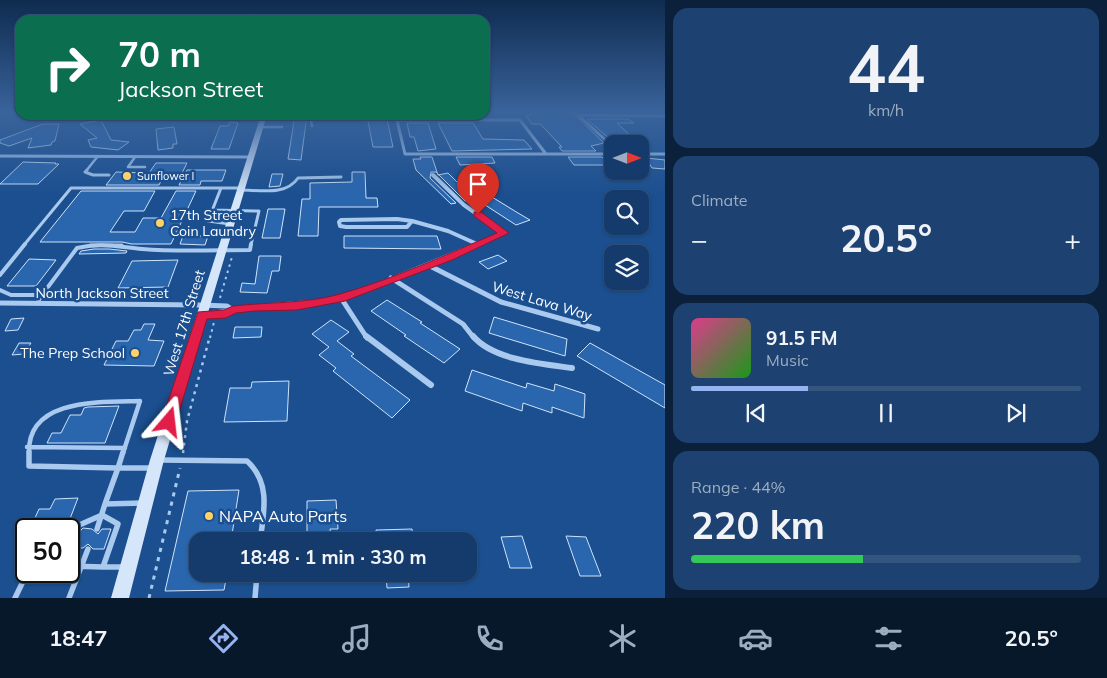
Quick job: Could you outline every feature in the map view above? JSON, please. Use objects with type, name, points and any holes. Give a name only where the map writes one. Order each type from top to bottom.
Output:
[{"type":"main road","name":"West 17th Street","points":[[120,598],[156,464],[257,140]]},
{"type":"street","points":[[402,140],[405,154],[604,154]]},
{"type":"street","points":[[535,140],[546,154]]},
{"type":"street","points":[[649,154],[664,154]]},
{"type":"street","points":[[0,156],[251,157]]},
{"type":"street","points":[[203,310],[226,314],[233,310],[297,306],[341,298],[428,265],[504,233],[464,205],[433,174]]},
{"type":"street","points":[[412,221],[407,227],[346,227],[340,226],[339,222],[342,220],[397,219],[412,221],[444,228],[477,244]]},
{"type":"street","name":"West Lava Way","points":[[428,265],[501,302],[598,329]]},
{"type":"street","points":[[391,278],[405,289],[463,324],[482,347],[531,363],[572,368]]},
{"type":"street","points":[[341,298],[366,337],[431,385]]},
{"type":"street","name":"North Jackson Street","points":[[0,303],[203,310]]},
{"type":"street","points":[[203,310],[227,306],[233,310]]},
{"type":"lane","points":[[98,156],[85,172],[93,176],[110,176]]},
{"type":"lane","points":[[135,157],[128,167],[145,167]]},
{"type":"lane","points":[[0,275],[72,188],[285,190],[293,186],[298,178],[342,177]]},
{"type":"lane","points":[[221,188],[208,221],[211,223],[230,224]]},
{"type":"lane","points":[[37,303],[77,248],[86,245],[128,245],[140,249],[250,250],[259,212],[212,210]]},
{"type":"lane","points":[[0,290],[11,295],[42,295]]},
{"type":"lane","points":[[97,529],[105,504],[118,468],[125,448],[140,401],[81,403],[63,407],[47,415],[34,429],[27,447],[29,466],[118,468],[156,464],[247,461],[258,469],[264,483],[261,532]]},
{"type":"lane","points":[[27,447],[125,448]]},
{"type":"lane","points":[[105,504],[145,503]]},
{"type":"lane","points":[[80,525],[102,515]]},
{"type":"lane","points":[[102,515],[118,524],[103,567]]},
{"type":"lane","points":[[69,598],[88,548]]},
{"type":"lane","points":[[82,567],[128,567]]},
{"type":"lane","points":[[255,598],[256,582]]},
{"type":"lane","points":[[16,598],[23,583]]},
{"type":"path","points":[[149,598],[152,587]]},
{"type":"building","points":[[0,140],[27,140],[9,146],[0,143]]},
{"type":"building","points":[[31,140],[55,140],[51,145],[28,148]]},
{"type":"building","points":[[88,140],[129,142],[118,150],[91,147]]},
{"type":"building","points":[[157,140],[176,140],[177,144],[173,144],[173,148],[158,150]]},
{"type":"building","points":[[215,140],[232,140],[229,149],[211,149]]},
{"type":"building","points":[[291,140],[304,140],[301,160],[288,159]]},
{"type":"building","points":[[372,140],[391,140],[393,147],[373,147]]},
{"type":"building","points":[[415,140],[433,140],[436,149],[418,151]]},
{"type":"building","points":[[446,140],[524,140],[532,149],[452,151]]},
{"type":"building","points":[[555,140],[601,140],[604,143],[591,146],[596,151],[562,151],[559,147],[562,147]]},
{"type":"building","points":[[420,157],[432,157],[437,173],[431,172],[430,178],[456,203],[451,204],[416,170],[413,159],[421,159]]},
{"type":"building","points":[[456,157],[492,157],[495,163],[460,165]]},
{"type":"building","points":[[568,157],[602,157],[604,159],[604,165],[574,165]]},
{"type":"building","points":[[649,158],[665,160],[665,169],[652,168]]},
{"type":"building","points":[[23,162],[59,164],[38,184],[0,184]]},
{"type":"building","points":[[156,163],[187,163],[181,175],[164,175],[159,185],[106,185],[116,172],[149,173]]},
{"type":"building","points":[[187,170],[226,170],[222,181],[201,181],[200,185],[179,185]]},
{"type":"building","points":[[352,172],[365,172],[366,198],[377,198],[378,207],[319,207],[318,236],[298,236],[302,199],[310,199],[310,183],[352,182]]},
{"type":"building","points":[[448,173],[474,199],[465,201],[439,175]]},
{"type":"building","points":[[272,174],[283,174],[280,186],[269,187]]},
{"type":"building","points":[[81,191],[155,191],[144,211],[124,211],[110,232],[135,232],[143,218],[161,218],[176,191],[196,191],[171,244],[40,242]]},
{"type":"building","points":[[492,197],[530,220],[516,225],[479,201]]},
{"type":"building","points":[[268,209],[285,209],[280,238],[262,238]]},
{"type":"building","points":[[183,236],[208,236],[205,245],[180,244]]},
{"type":"building","points":[[344,236],[437,236],[441,249],[344,248]]},
{"type":"building","points":[[94,249],[127,251],[126,253],[79,254],[81,251]]},
{"type":"building","points":[[498,255],[507,261],[488,269],[479,262]]},
{"type":"building","points":[[259,256],[281,256],[279,271],[272,271],[267,293],[240,292],[242,283],[255,284]]},
{"type":"building","points":[[29,259],[56,260],[36,286],[7,286]]},
{"type":"building","points":[[178,260],[168,287],[118,288],[132,261]]},
{"type":"building","points":[[387,300],[460,349],[444,363],[371,311]]},
{"type":"building","points":[[494,317],[567,339],[565,356],[489,333]]},
{"type":"building","points":[[24,318],[18,330],[5,331],[11,319]]},
{"type":"building","points":[[331,320],[349,332],[337,341],[354,354],[351,356],[410,400],[392,418],[333,371],[336,368],[319,355],[329,347],[312,334]]},
{"type":"building","name":"The Prep School","points":[[144,324],[155,324],[148,340],[164,341],[154,366],[104,365],[116,341],[128,341],[134,330],[141,330]]},
{"type":"building","points":[[235,327],[262,327],[261,337],[233,338]]},
{"type":"building","points":[[19,343],[31,343],[24,354],[12,355]]},
{"type":"building","points":[[590,343],[665,385],[665,408],[577,356]]},
{"type":"building","points":[[472,370],[526,388],[527,383],[554,391],[555,384],[585,394],[584,418],[552,407],[552,413],[523,403],[522,411],[465,391]]},
{"type":"building","points":[[289,381],[287,421],[224,422],[230,388],[251,388],[252,382]]},
{"type":"building","points":[[119,406],[105,443],[47,443],[52,433],[61,433],[70,415],[81,415],[84,408],[88,407]]},
{"type":"building","name":"NAPA Auto Parts","points":[[239,490],[232,532],[189,532],[189,582],[226,582],[224,590],[165,591],[188,491]]},
{"type":"building","points":[[78,498],[70,518],[35,518],[39,509],[50,509],[55,499]]},
{"type":"building","points":[[336,500],[338,529],[330,529],[330,532],[307,532],[307,501]]},
{"type":"building","points":[[83,528],[92,529],[98,534],[102,529],[111,529],[104,549],[93,549],[88,544],[80,548],[81,530]]},
{"type":"building","points":[[412,529],[412,532],[376,532],[376,530]]},
{"type":"building","points":[[522,536],[532,568],[510,568],[501,537]]},
{"type":"building","points":[[566,536],[586,537],[601,576],[580,576]]},
{"type":"building","points":[[387,582],[409,582],[409,587],[387,588]]},
{"type":"place","name":"Sunflower I","points":[[127,176]]},
{"type":"place","name":"17th Street Coin Laundry","points":[[160,223]]},
{"type":"place","name":"The Prep School","points":[[135,353]]},
{"type":"place","name":"NAPA Auto Parts","points":[[209,516]]},
{"type":"route","points":[[169,422],[202,315],[226,314],[233,310],[255,307],[297,306],[341,298],[448,258],[504,233],[478,214]]}]
